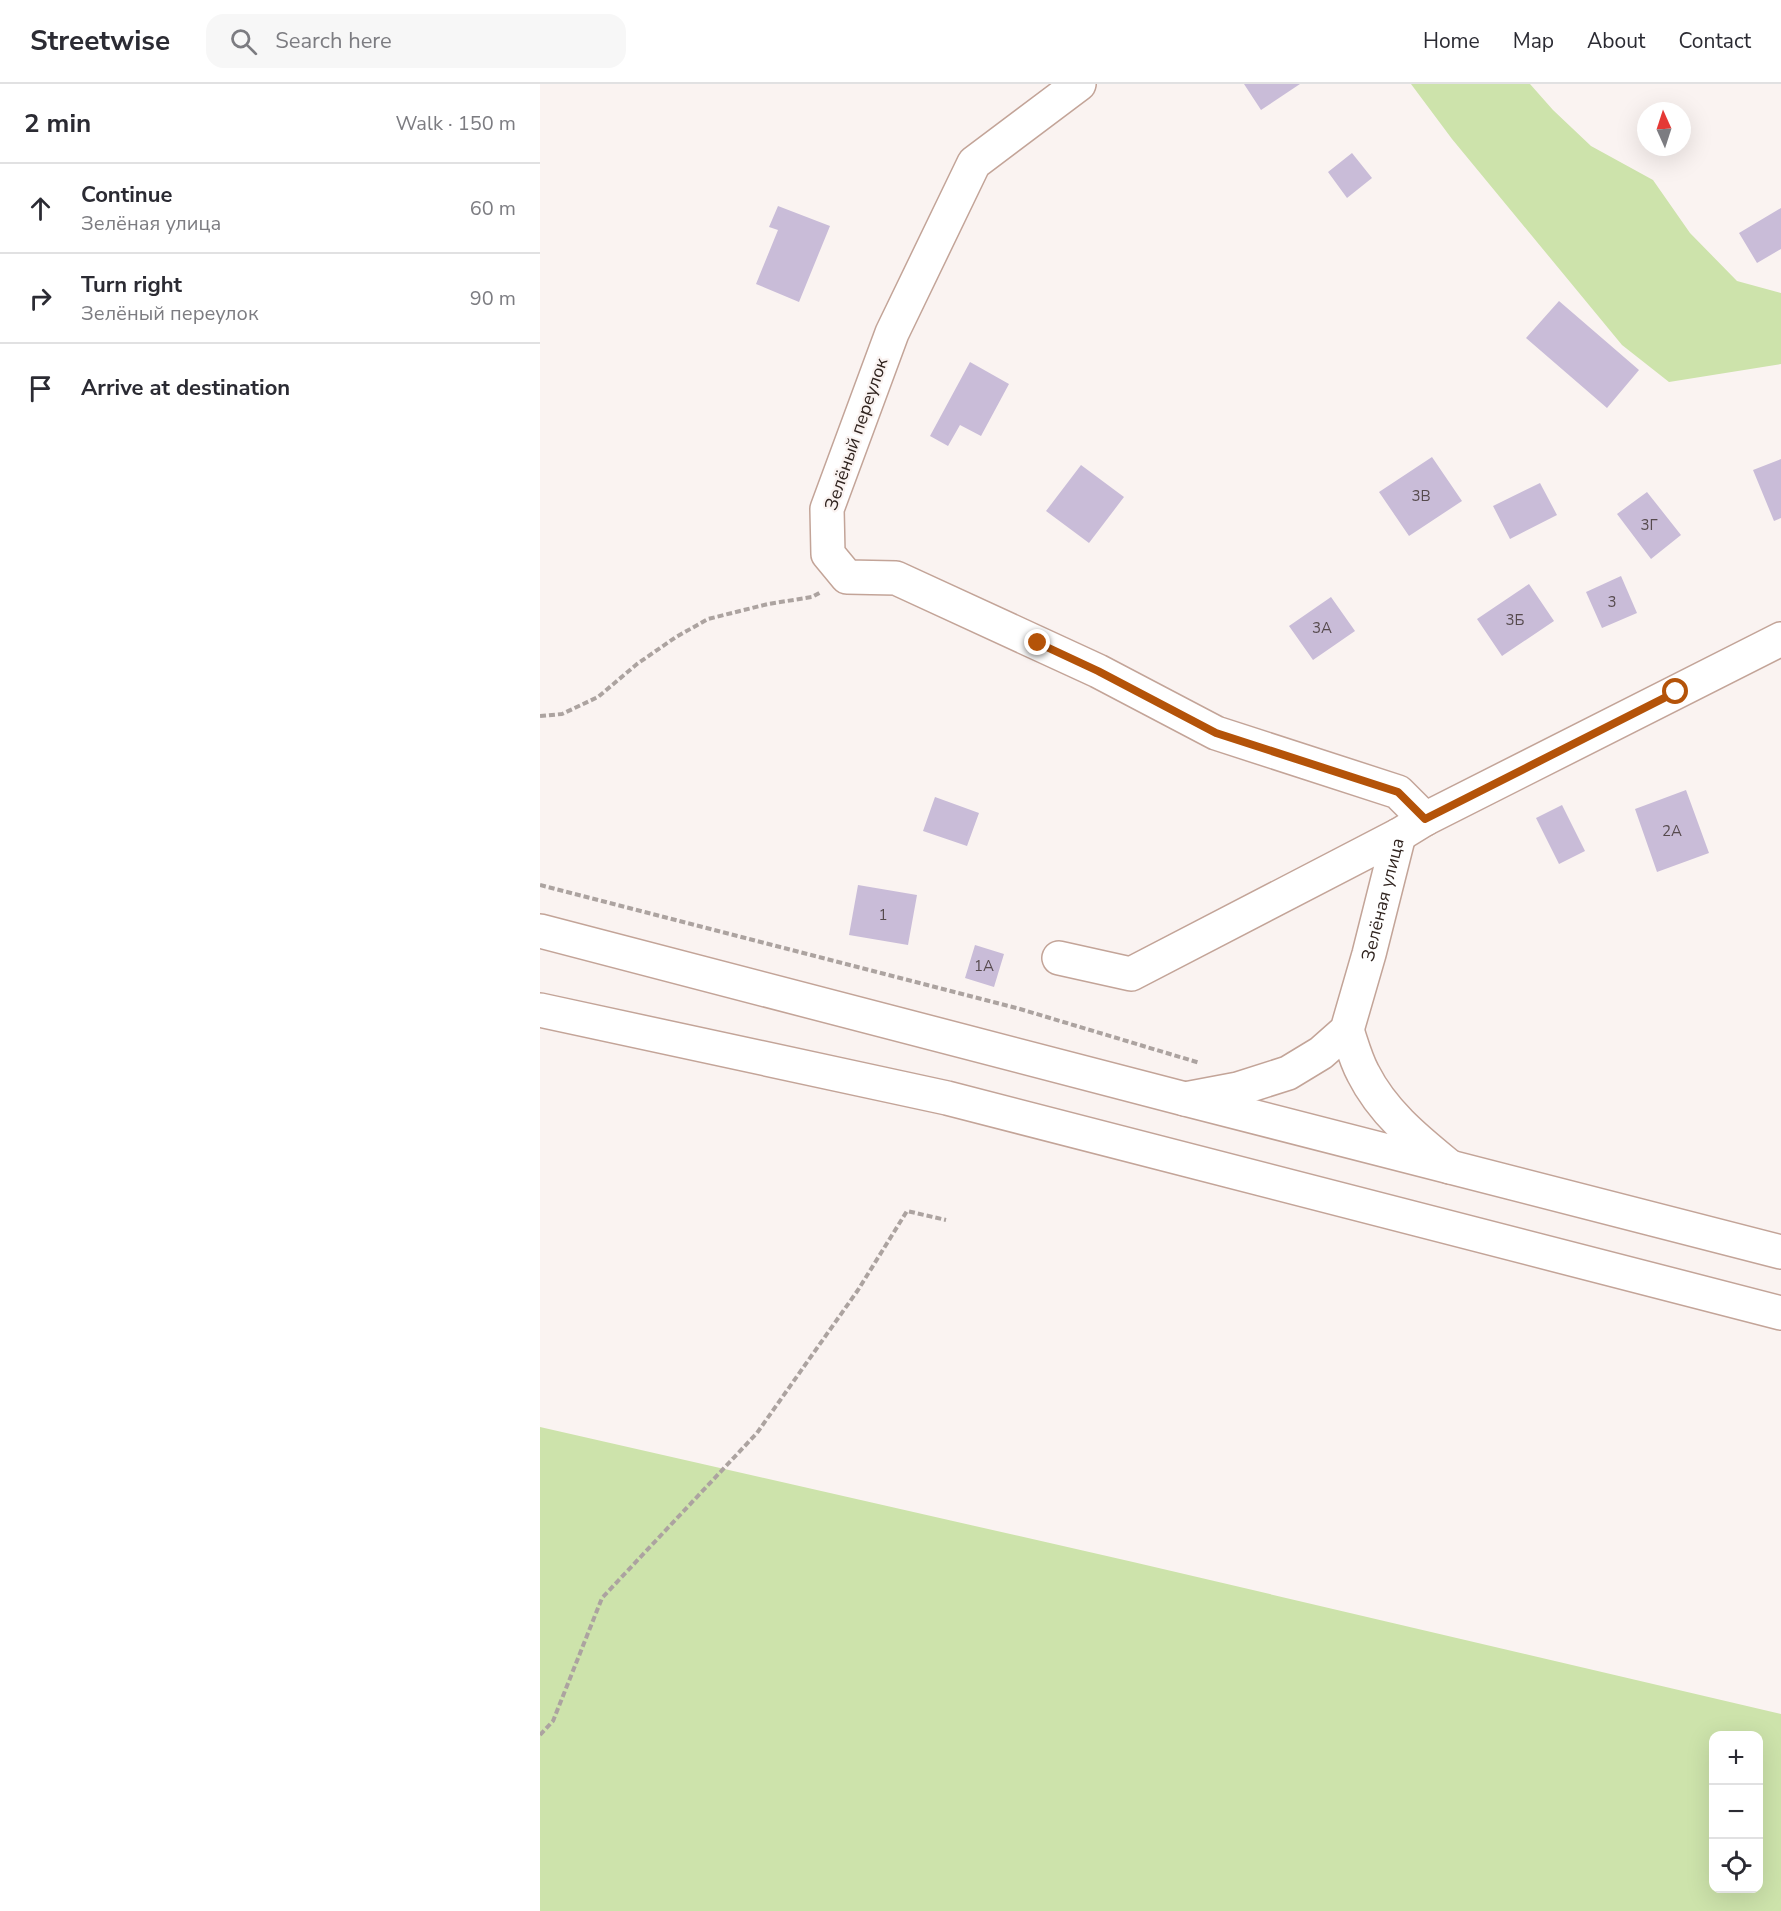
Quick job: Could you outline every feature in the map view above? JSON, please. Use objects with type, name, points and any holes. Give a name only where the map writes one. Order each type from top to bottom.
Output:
[{"type":"main road","name":"Зелёный переулок","points":[[847,577],[828,554],[827,509],[892,333],[974,163],[1079,84]]},
{"type":"main road","points":[[847,577],[896,578],[1098,671],[1216,733],[1398,792],[1412,827],[1131,974],[1059,958]]},
{"type":"main road","name":"Зелёная улица","points":[[1347,1030],[1369,954],[1412,827],[1781,639]]},
{"type":"main road","points":[[540,932],[1781,1252]]},
{"type":"main road","points":[[540,1010],[947,1098],[1781,1312]]},
{"type":"main road","points":[[1185,1100],[1238,1089],[1288,1073],[1321,1053],[1347,1030],[1363,1073],[1381,1103],[1412,1135],[1450,1167]]},
{"type":"path","points":[[540,716],[562,714],[598,696],[637,664],[676,637],[708,619],[768,603],[812,597],[847,577]]},
{"type":"path","points":[[540,885],[1020,1009],[1201,1064]]},
{"type":"path","points":[[540,1734],[553,1721],[602,1598],[757,1433],[858,1290],[907,1211],[946,1220]]},
{"type":"green space","points":[[1411,84],[1530,84],[1553,110],[1591,146],[1653,180],[1690,233],[1737,281],[1781,293],[1781,364],[1669,382],[1622,345],[1452,139]]},
{"type":"green space","points":[[540,1427],[1133,1562],[1781,1714],[1781,1911],[540,1911]]},
{"type":"building","points":[[1244,84],[1300,84],[1261,110]]},
{"type":"building","points":[[1352,153],[1372,178],[1347,198],[1328,172]]},
{"type":"building","points":[[778,206],[830,226],[799,302],[756,284],[778,230],[769,227]]},
{"type":"building","points":[[1781,208],[1781,249],[1757,263],[1739,233]]},
{"type":"building","points":[[1559,301],[1639,370],[1607,408],[1526,338]]},
{"type":"building","points":[[970,362],[1009,384],[981,436],[960,425],[948,446],[930,436]]},
{"type":"building","points":[[1432,457],[1462,501],[1409,536],[1379,492]]},
{"type":"building","points":[[1781,459],[1781,518],[1774,521],[1753,470]]},
{"type":"building","points":[[1081,465],[1124,497],[1089,543],[1046,511]]},
{"type":"building","points":[[1540,483],[1557,515],[1510,539],[1493,506]]},
{"type":"building","points":[[1647,492],[1681,535],[1651,559],[1617,514]]},
{"type":"building","points":[[1621,576],[1637,613],[1602,628],[1586,592]]},
{"type":"building","points":[[1529,584],[1554,621],[1502,656],[1477,619]]},
{"type":"building","points":[[1331,597],[1355,631],[1313,660],[1289,626]]},
{"type":"building","points":[[1686,790],[1709,853],[1657,872],[1635,809]]},
{"type":"building","points":[[935,797],[979,813],[967,846],[923,831]]},
{"type":"building","points":[[1562,805],[1585,851],[1559,864],[1536,818]]},
{"type":"building","points":[[858,885],[917,895],[908,945],[849,935]]},
{"type":"building","points":[[975,945],[1004,954],[994,987],[965,978]]},
{"type":"route","points":[[1038,643],[1098,671],[1216,733],[1398,792],[1425,819],[1676,692]]}]
